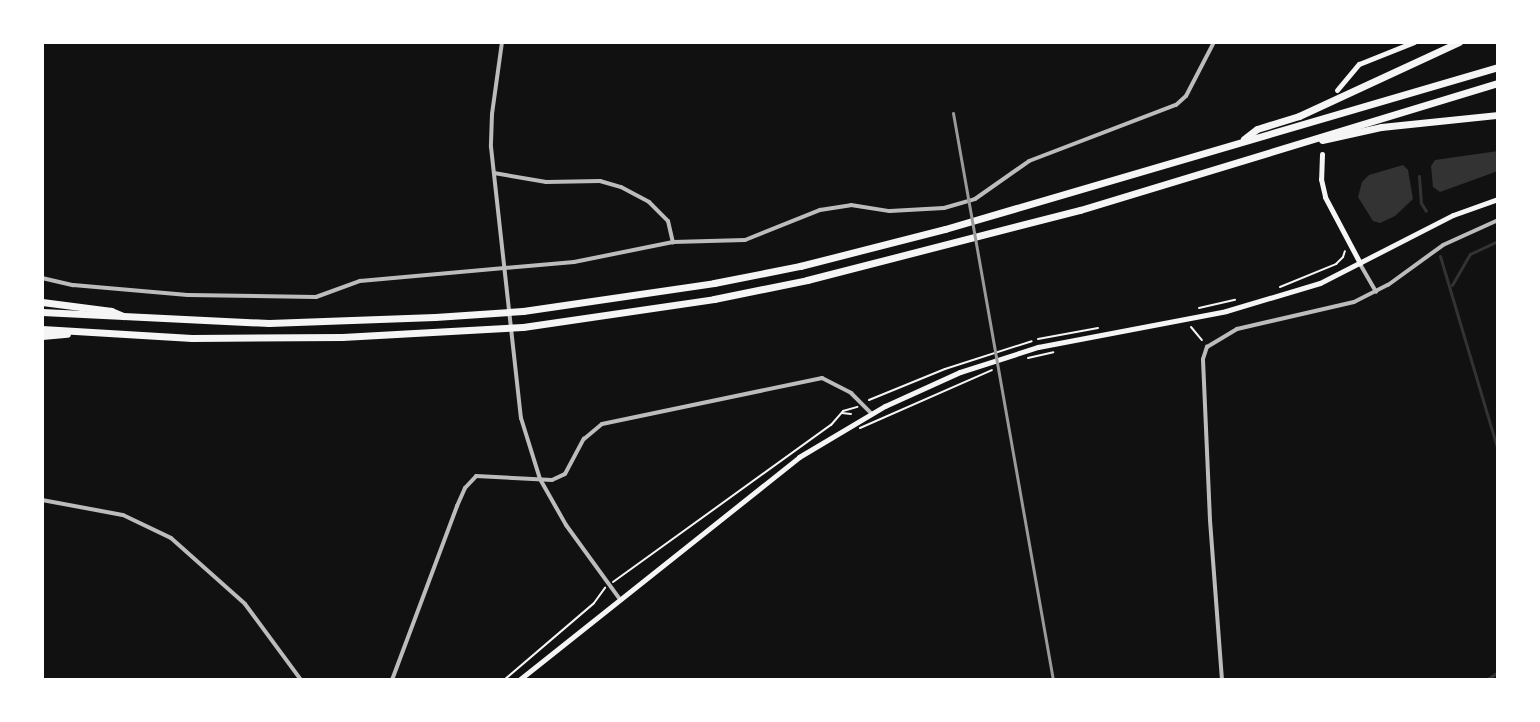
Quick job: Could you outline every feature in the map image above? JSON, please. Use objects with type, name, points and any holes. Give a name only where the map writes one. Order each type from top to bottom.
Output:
[{"type":"highway","points":[[1239,143],[1257,129],[1299,116],[1459,42]]},
{"type":"highway","points":[[42,312],[129,319],[269,323],[435,317],[632,296],[829,259],[1044,202],[1498,67]]},
{"type":"highway","points":[[42,329],[192,338],[342,337],[523,327],[714,299],[952,245],[1498,83]]},
{"type":"highway","points":[[1316,139],[1330,141],[1381,127],[1498,115]]},
{"type":"highway","points":[[42,302],[111,311],[129,319]]},
{"type":"highway","points":[[42,336],[56,338],[73,332]]},
{"type":"main road","points":[[1337,90],[1359,64],[1414,42]]},
{"type":"main road","points":[[1322,154],[1321,179],[1325,197],[1360,264]]},
{"type":"main road","points":[[519,680],[799,457],[871,413],[937,382],[1004,357],[1078,338],[1183,319],[1320,283],[1453,215],[1498,199]]},
{"type":"street","points":[[502,42],[492,114],[494,173],[521,418],[540,479],[566,525],[619,598]]},
{"type":"street","points":[[42,278],[73,285],[188,295],[316,297],[360,281],[574,262],[673,242],[745,240],[820,210],[851,205],[890,211],[944,208],[975,199],[1029,161],[1176,105],[1186,96],[1214,42]]},
{"type":"street","points":[[494,173],[546,182],[600,181],[621,187],[649,202],[668,221],[673,242]]},
{"type":"street","points":[[1222,680],[1210,520],[1203,359],[1207,347],[1223,335],[1354,302],[1376,292],[1443,245],[1498,220]]},
{"type":"street","points":[[1360,264],[1376,292]]},
{"type":"street","points":[[392,680],[457,506],[471,479],[485,474],[552,480],[565,474],[584,439],[602,424],[822,378],[851,393],[871,413]]},
{"type":"street","points":[[42,500],[123,515],[171,538],[245,604],[301,680]]},
{"type":"path","points":[[1278,287],[1339,262],[1344,255],[1344,245]]},
{"type":"path","points":[[1207,347],[1183,319],[1198,308],[1242,299]]},
{"type":"path","points":[[1027,359],[1060,350]]},
{"type":"path","points":[[851,412],[855,422],[864,429],[918,400],[994,369]]},
{"type":"path","points":[[616,580],[831,425],[841,413],[858,407]]},
{"type":"path","points":[[504,680],[594,603],[604,589]]},
{"type":"shaded area","points":[[1498,151],[1498,171],[1440,192],[1433,187],[1431,166],[1435,160]]},
{"type":"shaded area","points":[[1403,165],[1408,170],[1413,199],[1395,216],[1380,223],[1373,221],[1358,197],[1362,182],[1369,175]]},
{"type":"waterway","points":[[1419,176],[1421,203],[1426,211]]},
{"type":"waterway","points":[[1452,285],[1470,254],[1498,241]]},
{"type":"waterway","points":[[1440,256],[1498,450]]},
{"type":"waterway","points":[[1486,680],[1498,672]]},
{"type":"railway","points":[[953,113],[1053,680]]}]
